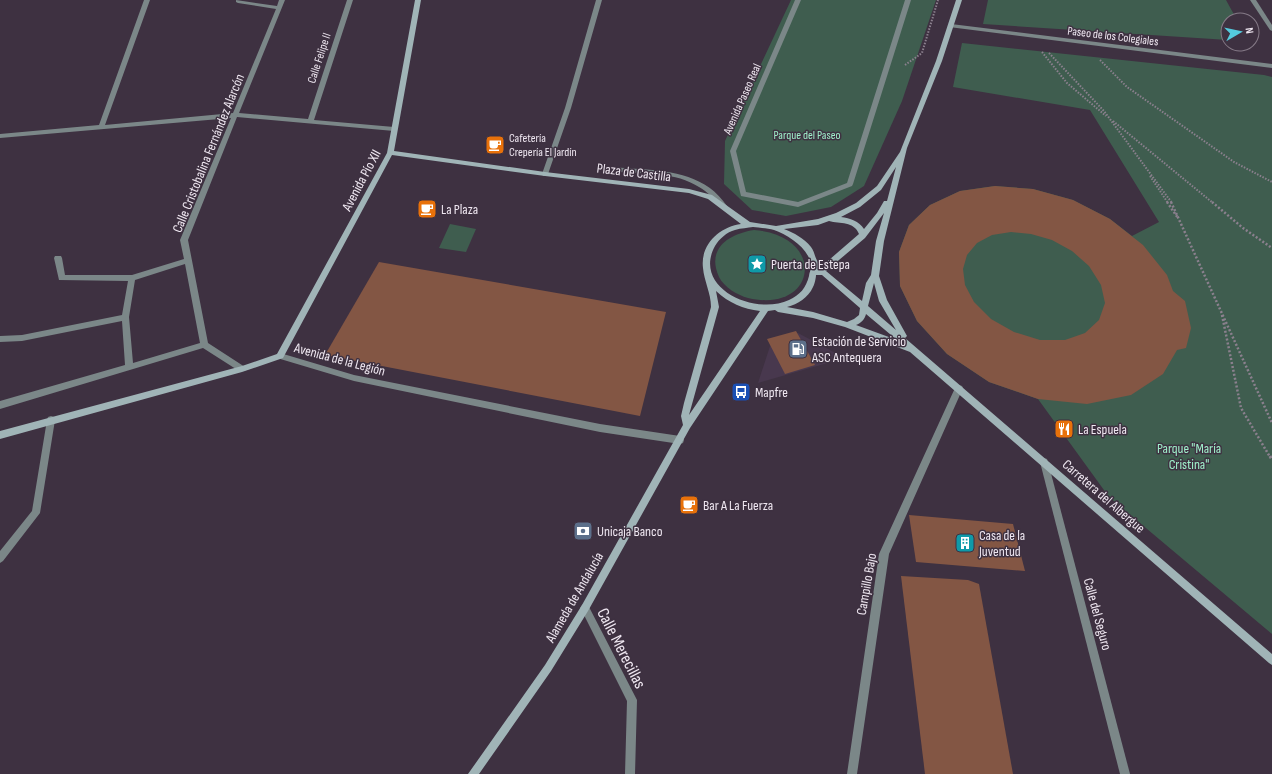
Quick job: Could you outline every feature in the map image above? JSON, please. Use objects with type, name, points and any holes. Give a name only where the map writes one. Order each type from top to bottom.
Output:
[{"type":"street","points":[[101,127],[147,0]]},
{"type":"street","name":"Calle Cristobalina Fernández Alarcón","points":[[204,345],[184,240],[282,0]]},
{"type":"street","name":"Calle Felipe II","points":[[310,122],[350,0]]},
{"type":"street","name":"Avenida Pío XII","points":[[280,356],[390,152],[418,0]]},
{"type":"street","points":[[545,174],[568,108],[599,0]]},
{"type":"street","name":"Avenida Paseo Real","points":[[798,0],[733,150],[743,194],[798,206],[850,184],[908,0]]},
{"type":"street","points":[[849,324],[860,319],[865,307],[870,283],[875,276],[880,241],[904,148],[951,26],[959,0]]},
{"type":"street","points":[[1253,0],[1272,29]]},
{"type":"street","points":[[238,1],[279,8]]},
{"type":"street","name":"Paseo de los Colegiales","points":[[951,26],[1272,66]]},
{"type":"street","points":[[0,136],[236,115],[394,130]]},
{"type":"street","points":[[777,227],[810,224],[828,219],[858,205],[876,190],[904,148]]},
{"type":"street","name":"Plaza de Castilla","points":[[390,152],[545,174],[689,191],[710,198],[724,206],[747,224]]},
{"type":"street","points":[[618,170],[673,175],[692,180],[709,191],[724,206]]},
{"type":"street","points":[[814,278],[814,264],[808,249],[800,240],[777,227],[762,224],[747,224],[733,228],[720,234],[712,244],[707,254],[706,266],[710,279],[720,292],[736,302],[754,308],[770,308],[786,305],[799,298],[808,289],[814,278],[821,271],[863,236],[876,221],[892,192]]},
{"type":"street","points":[[828,219],[840,219],[854,223],[862,231],[863,236]]},
{"type":"street","points":[[58,258],[62,278],[132,278],[188,260]]},
{"type":"street","name":"Carretera del Albergue","points":[[814,264],[1272,660]]},
{"type":"street","name":"Carretera del Albergue","points":[[875,276],[879,291],[889,314],[906,340],[918,353]]},
{"type":"street","points":[[129,367],[125,317],[132,278]]},
{"type":"street","name":"Alameda de Andalucía","points":[[687,426],[685,416],[688,403],[715,307],[714,293],[710,279]]},
{"type":"street","name":"Carretera del Albergue","points":[[770,308],[818,315],[849,324],[918,353]]},
{"type":"street","name":"Alameda de Andalucía","points":[[473,774],[548,668],[585,608],[687,426],[770,308]]},
{"type":"street","points":[[0,339],[22,338],[125,317]]},
{"type":"street","points":[[0,405],[204,345],[242,368]]},
{"type":"street","name":"Avenida de la Legión","points":[[0,435],[242,368],[280,356],[354,378],[600,428],[680,440]]},
{"type":"street","name":"Campillo Bajo","points":[[852,774],[884,554],[959,388]]},
{"type":"street","points":[[0,558],[36,513],[51,420]]},
{"type":"street","name":"Calle del Seguro","points":[[1044,462],[1125,774]]},
{"type":"street","name":"Calle Merecillas","points":[[585,608],[632,700],[630,774]]},
{"type":"path","points":[[1028,36],[1067,83],[1109,118],[1128,144]]},
{"type":"path","points":[[926,38],[945,42]]},
{"type":"path","points":[[1084,43],[1127,87],[1234,162],[1272,182]]},
{"type":"path","points":[[1037,47],[1043,47],[1112,121],[1244,228],[1272,248]]},
{"type":"path","points":[[1112,121],[1187,230],[1221,312],[1241,408],[1272,460]]},
{"type":"path","points":[[1210,285],[1272,423]]},
{"type":"shaded area","name":"Estación de Servicio ASC Antequera","points":[[798,333],[845,358],[758,383],[772,340]]},
{"type":"green space","name":"Parque del Paseo","points":[[791,0],[936,0],[902,101],[864,186],[831,207],[786,216],[752,210],[724,184],[725,141]]},
{"type":"green space","points":[[988,0],[1226,0],[1233,12],[1220,12],[1220,39],[983,24]]},
{"type":"green space","name":"Parque \"María Cristina\"","points":[[962,43],[1272,77],[1272,634],[1109,497],[1038,399],[989,382],[947,354],[917,321],[900,286],[899,252],[909,225],[930,205],[960,191],[995,186],[1033,189],[1073,200],[1110,219],[1132,236],[1159,222],[1090,110],[953,87]]},
{"type":"green space","points":[[450,224],[476,229],[466,252],[439,248]]},
{"type":"green space","points":[[754,230],[778,235],[794,245],[803,258],[805,272],[800,285],[788,295],[771,300],[748,298],[731,290],[721,281],[716,267],[715,258],[718,250],[722,244],[736,235]]},
{"type":"building","points":[[995,186],[1033,189],[1073,200],[1110,219],[1143,245],[1167,275],[1173,291],[1185,301],[1191,328],[1186,348],[1177,350],[1163,374],[1131,395],[1087,404],[1038,399],[989,382],[947,354],[917,321],[900,286],[899,252],[909,225],[930,205],[960,191]],"holes":[[[1011,232],[1031,234],[1052,240],[1072,251],[1089,266],[1101,285],[1105,303],[1099,320],[1085,333],[1065,340],[1040,340],[1014,332],[991,319],[974,302],[965,285],[963,269],[967,255],[977,243],[992,235]]]},
{"type":"building","points":[[379,262],[666,312],[640,416],[325,355]]},
{"type":"building","points":[[796,331],[815,365],[785,374],[767,339]]},
{"type":"building","name":"Casa de la Juventud","points":[[909,515],[1013,524],[1025,571],[916,562]]},
{"type":"building","points":[[901,576],[968,580],[979,584],[1013,774],[925,774]]},
{"type":"place","name":"Cafetería Crepería El Jardín","points":[[495,145]]},
{"type":"place","name":"La Plaza","points":[[427,209]]},
{"type":"place","name":"Puerta de Estepa","points":[[757,264]]},
{"type":"place","name":"Estación de Servicio ASC Antequera","points":[[798,349]]},
{"type":"place","name":"Mapfre","points":[[741,392]]},
{"type":"place","name":"La Espuela","points":[[1064,429]]},
{"type":"place","name":"Bar A La Fuerza","points":[[689,505]]},
{"type":"place","name":"Unicaja Banco","points":[[583,531]]},
{"type":"place","name":"Casa de la Juventud","points":[[965,543]]}]
